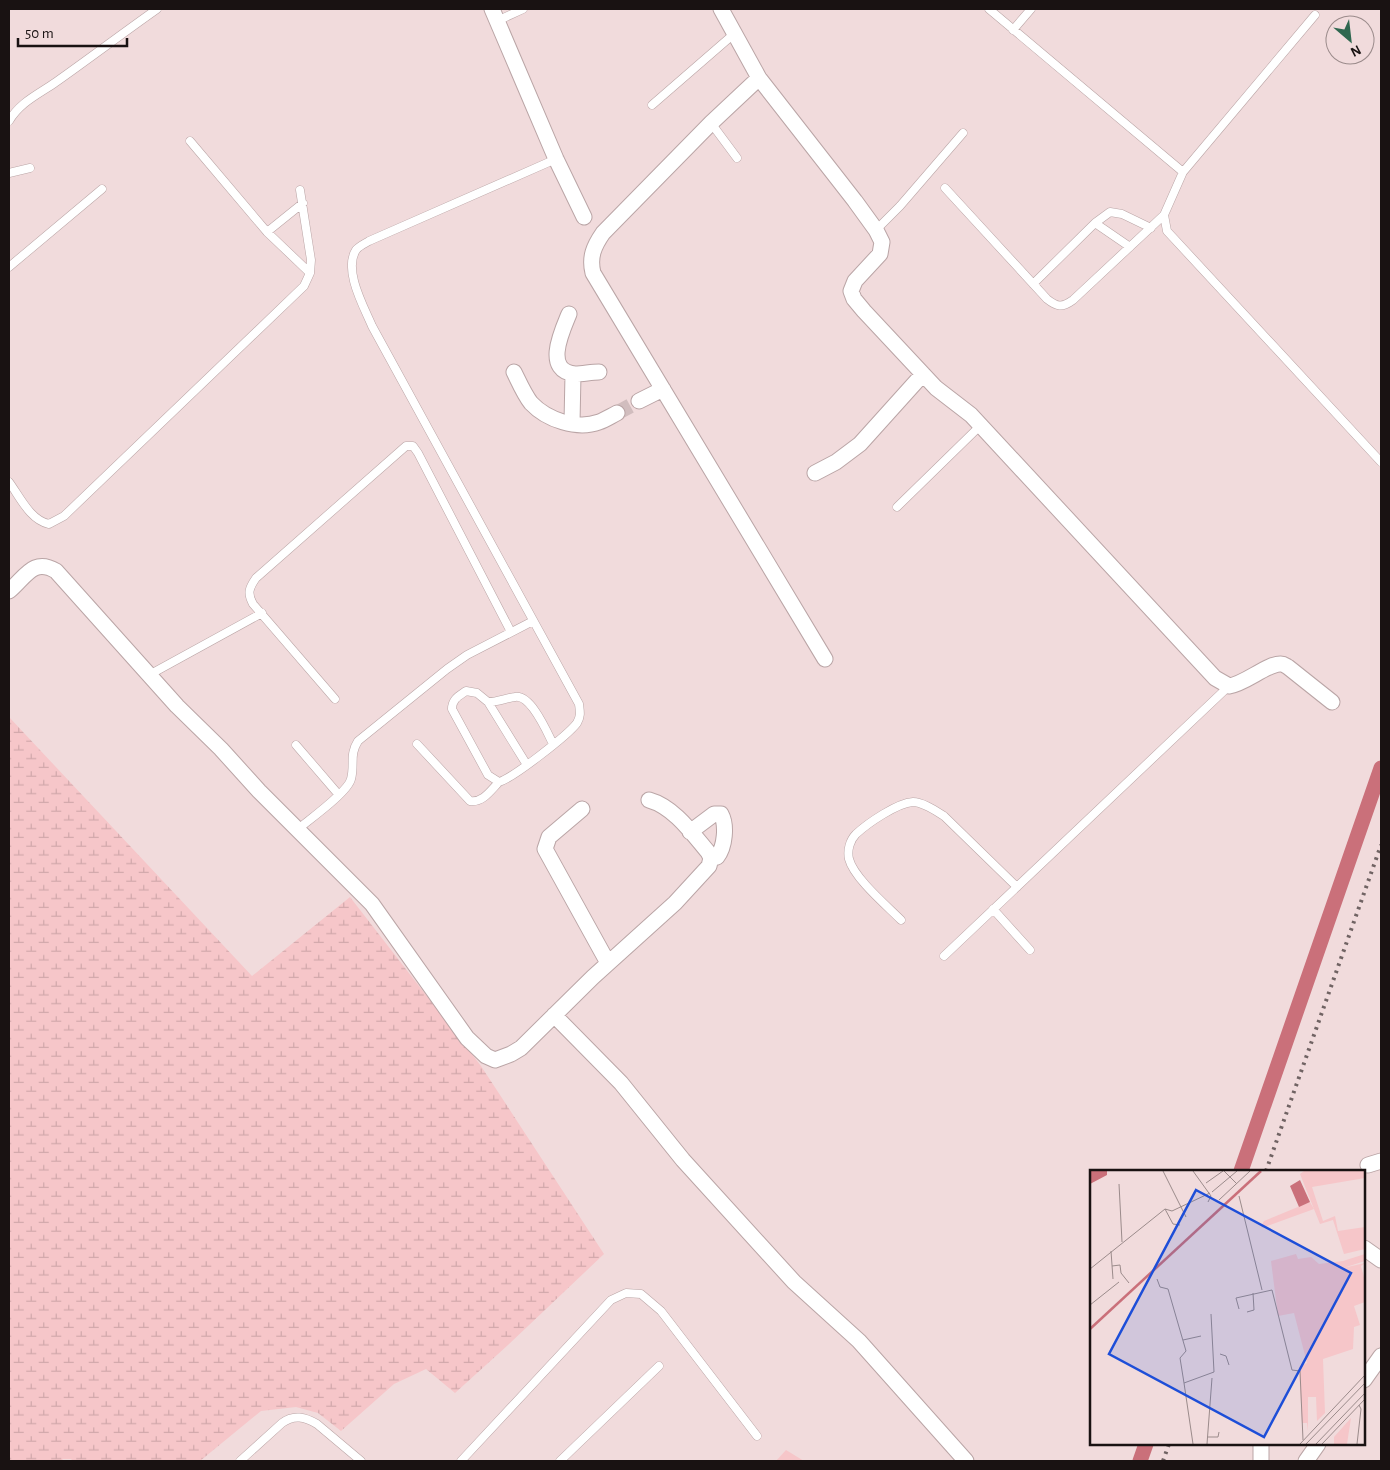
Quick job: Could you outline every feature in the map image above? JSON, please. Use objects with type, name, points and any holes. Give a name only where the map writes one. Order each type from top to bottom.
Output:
[{"type":"street","points":[[724,10],[759,78],[876,230],[882,242],[880,254],[855,281],[851,291],[857,303],[936,388],[971,415],[1215,678],[1228,686],[1239,685],[1265,669],[1281,664],[1288,667],[1332,702]]},
{"type":"street","points":[[494,15],[556,159],[584,217]]},
{"type":"street","points":[[759,78],[711,123],[603,233],[593,250],[590,263],[593,273],[825,659]]},
{"type":"street","points":[[569,314],[556,350],[558,360],[562,367],[573,374],[599,372]]},
{"type":"street","points":[[514,372],[530,401],[542,413],[565,423],[585,424],[598,422],[617,413]]},
{"type":"street","points":[[572,423],[573,374]]},
{"type":"street","points":[[815,474],[860,444],[923,374]]},
{"type":"street","points":[[639,401],[663,389]]},
{"type":"street","points":[[9,591],[34,568],[41,565],[50,566],[66,580],[177,706],[372,904],[459,1026],[477,1048],[486,1056],[495,1060],[511,1054],[525,1044],[608,963],[697,881],[709,866],[711,858]]},
{"type":"street","points":[[649,800],[666,808],[690,832],[711,858]]},
{"type":"street","points":[[582,810],[549,837],[545,849],[608,963]]},
{"type":"street","points":[[690,832],[714,814],[721,814],[724,818],[723,846],[717,857],[711,858]]},
{"type":"street","points":[[554,1015],[628,1091],[683,1160],[794,1282],[859,1341],[966,1461]]},
{"type":"street","points":[[1365,1249],[1381,1260]]},
{"type":"street","points":[[1365,1379],[1381,1356]]},
{"type":"street","points":[[1261,1445],[1261,1461]]},
{"type":"street","points":[[1306,1461],[1317,1445]]},
{"type":"lane","points":[[9,121],[15,110],[157,9]]},
{"type":"lane","points":[[494,15],[523,9]]},
{"type":"lane","points":[[989,9],[1183,172]]},
{"type":"lane","points":[[1013,30],[1031,9]]},
{"type":"lane","points":[[945,188],[1033,284],[1054,304],[1065,305],[1164,215],[1183,172],[1315,15]]},
{"type":"lane","points":[[652,105],[735,33]]},
{"type":"lane","points":[[711,123],[737,158]]},
{"type":"lane","points":[[876,230],[900,206],[964,133]]},
{"type":"lane","points":[[190,141],[268,232],[310,273]]},
{"type":"lane","points":[[417,744],[470,801],[479,801],[499,782],[515,775],[571,730],[578,722],[581,714],[579,704],[372,326],[352,272],[353,261],[357,250],[369,241],[556,159]]},
{"type":"lane","points":[[9,173],[30,168]]},
{"type":"lane","points":[[9,267],[102,189]]},
{"type":"lane","points":[[9,482],[33,515],[41,522],[49,524],[64,516],[304,286],[310,273],[312,260],[300,190]]},
{"type":"lane","points":[[268,232],[303,203]]},
{"type":"lane","points":[[1033,284],[1095,223],[1106,215],[1115,212],[1151,228]]},
{"type":"lane","points":[[1164,215],[1167,231],[1381,462]]},
{"type":"lane","points":[[1095,223],[1130,247]]},
{"type":"lane","points":[[897,507],[981,426]]},
{"type":"lane","points":[[335,699],[253,604],[249,596],[249,587],[256,578],[406,446],[413,446],[511,632]]},
{"type":"lane","points":[[149,675],[262,613]]},
{"type":"lane","points":[[298,830],[346,788],[352,778],[352,750],[358,741],[461,660],[533,621]]},
{"type":"lane","points":[[944,956],[1228,686]]},
{"type":"lane","points":[[499,782],[488,775],[452,709],[452,703],[466,691],[477,693],[488,702],[527,765]]},
{"type":"lane","points":[[488,702],[498,702],[517,696],[524,698],[533,708],[554,744]]},
{"type":"lane","points":[[296,745],[339,795]]},
{"type":"lane","points":[[900,920],[854,872],[848,857],[849,846],[856,834],[894,807],[914,802],[931,808],[944,816],[1017,887]]},
{"type":"lane","points":[[993,909],[1030,950]]},
{"type":"lane","points":[[461,1461],[611,1300],[626,1293],[642,1294],[661,1311],[756,1436]]},
{"type":"lane","points":[[560,1461],[659,1366]]},
{"type":"lane","points":[[240,1461],[282,1422],[294,1417],[309,1419],[317,1424],[361,1461]]},
{"type":"green space","points":[[9,717],[252,976],[350,897],[481,1066],[604,1254],[455,1393],[426,1369],[394,1384],[341,1431],[318,1413],[296,1407],[261,1411],[200,1461],[73,1461],[71,1459],[63,1459],[61,1461],[9,1461]]},
{"type":"green space","points":[[786,1450],[804,1461],[776,1461]]},
{"type":"waterway","points":[[1241,1170],[1381,768]]},
{"type":"waterway","points":[[1140,1461],[1146,1445]]},
{"type":"tunnel","points":[[617,413],[639,401]]},
{"type":"railway","points":[[1266,1170],[1381,845]]},
{"type":"railway","points":[[1163,1461],[1169,1445]]}]
